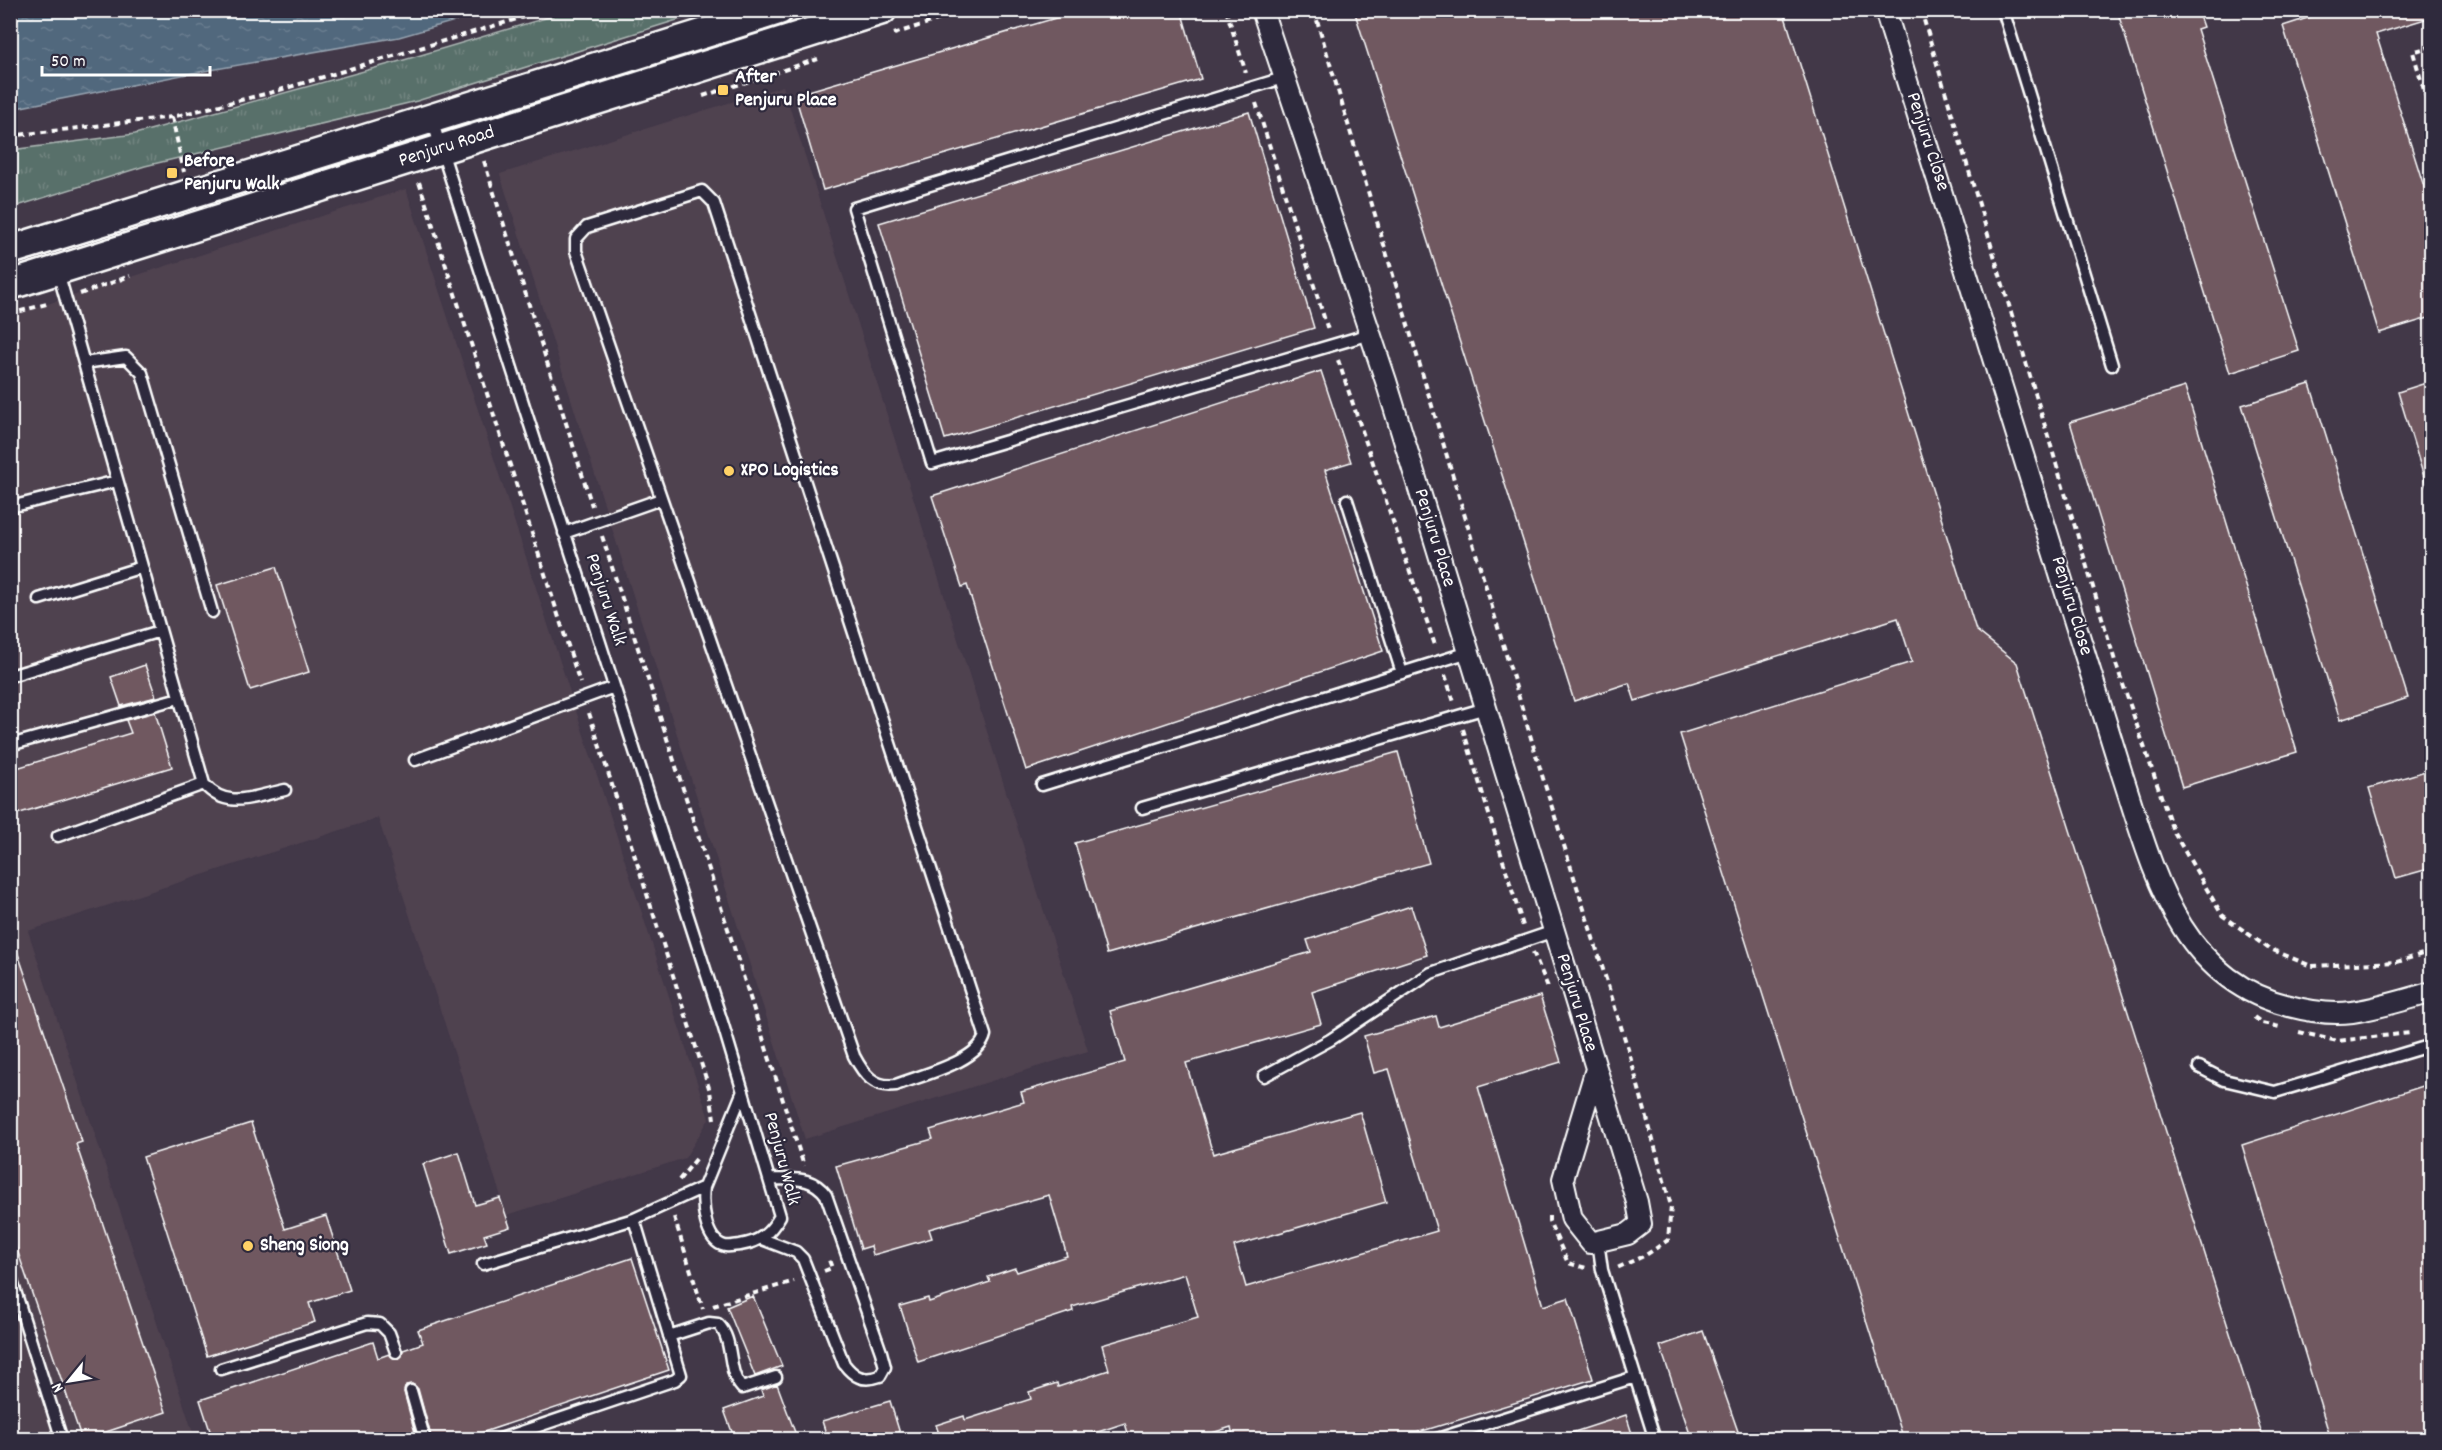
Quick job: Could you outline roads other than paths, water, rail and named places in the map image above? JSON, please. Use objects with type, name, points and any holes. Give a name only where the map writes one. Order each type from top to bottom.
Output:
[{"type":"main road","name":"Penjuru Road","points":[[10,250],[183,198],[779,10]]},
{"type":"main road","name":"Penjuru Road","points":[[10,285],[882,10]]},
{"type":"street","name":"Penjuru Place","points":[[1262,10],[1370,334],[1638,1202],[1641,1224],[1628,1234],[1591,1243],[1572,1219],[1563,1179],[1596,1069]]},
{"type":"street","name":"Penjuru Close","points":[[1885,10],[2122,774],[2154,872],[2185,934],[2209,961],[2242,990],[2271,1002],[2309,1011],[2349,1012],[2389,1005],[2432,992]]},
{"type":"lane","points":[[2003,10],[2112,365]]},
{"type":"lane","points":[[1283,78],[854,208],[932,463],[1370,334]]},
{"type":"lane","name":"Penjuru Walk","points":[[432,119],[564,533],[614,687],[743,1091],[771,1179],[780,1216],[762,1239],[751,1244],[725,1246],[715,1239],[702,1204],[704,1187],[743,1091]]},
{"type":"lane","points":[[702,191],[714,203],[985,1035],[983,1043],[967,1058],[896,1085],[885,1086],[863,1075],[854,1056],[661,499],[580,265],[576,239],[587,227],[702,191]]},
{"type":"lane","points":[[57,270],[204,784],[214,796],[232,801],[285,790]]},
{"type":"lane","points":[[84,363],[126,357],[142,373],[212,612]]},
{"type":"lane","points":[[10,507],[117,481]]},
{"type":"lane","points":[[564,533],[661,499]]},
{"type":"lane","points":[[1347,500],[1402,673]]},
{"type":"lane","points":[[39,598],[142,567]]},
{"type":"lane","points":[[10,676],[160,631]]},
{"type":"lane","points":[[1042,785],[1469,652]]},
{"type":"lane","points":[[415,760],[614,687]]},
{"type":"lane","points":[[10,745],[179,698]]},
{"type":"lane","points":[[1142,808],[1486,708]]},
{"type":"lane","points":[[58,836],[204,784]]},
{"type":"lane","points":[[1264,1076],[1330,1040],[1431,973],[1554,931]]},
{"type":"lane","points":[[2199,1067],[2224,1080],[2275,1092],[2432,1045]]},
{"type":"lane","points":[[762,1239],[796,1252],[803,1259],[844,1364],[854,1376],[861,1379],[880,1376],[885,1367],[881,1352],[833,1210],[818,1184],[809,1180],[771,1179]]},
{"type":"lane","points":[[483,1264],[634,1219],[704,1187]]},
{"type":"lane","points":[[497,1440],[675,1380],[681,1375],[634,1219]]},
{"type":"lane","points":[[1598,1241],[1602,1270],[1655,1440]]},
{"type":"lane","points":[[10,1275],[62,1440]]},
{"type":"lane","points":[[221,1369],[367,1323],[380,1324],[389,1334],[396,1352]]},
{"type":"lane","points":[[669,1336],[709,1323],[718,1324],[726,1332],[736,1379],[742,1388],[776,1377]]},
{"type":"lane","points":[[1434,1440],[1635,1377]]},
{"type":"lane","points":[[411,1391],[425,1440]]},
{"type":"water","points":[[11,10],[490,11],[399,37],[182,75],[11,109]]},
{"type":"place","name":"After Penjuru Place","points":[[723,90]]},
{"type":"place","name":"Before Penjuru Walk","points":[[172,173]]},
{"type":"place","name":"XPO Logistics","points":[[729,471]]},
{"type":"place","name":"Sheng Siong","points":[[248,1246]]}]
